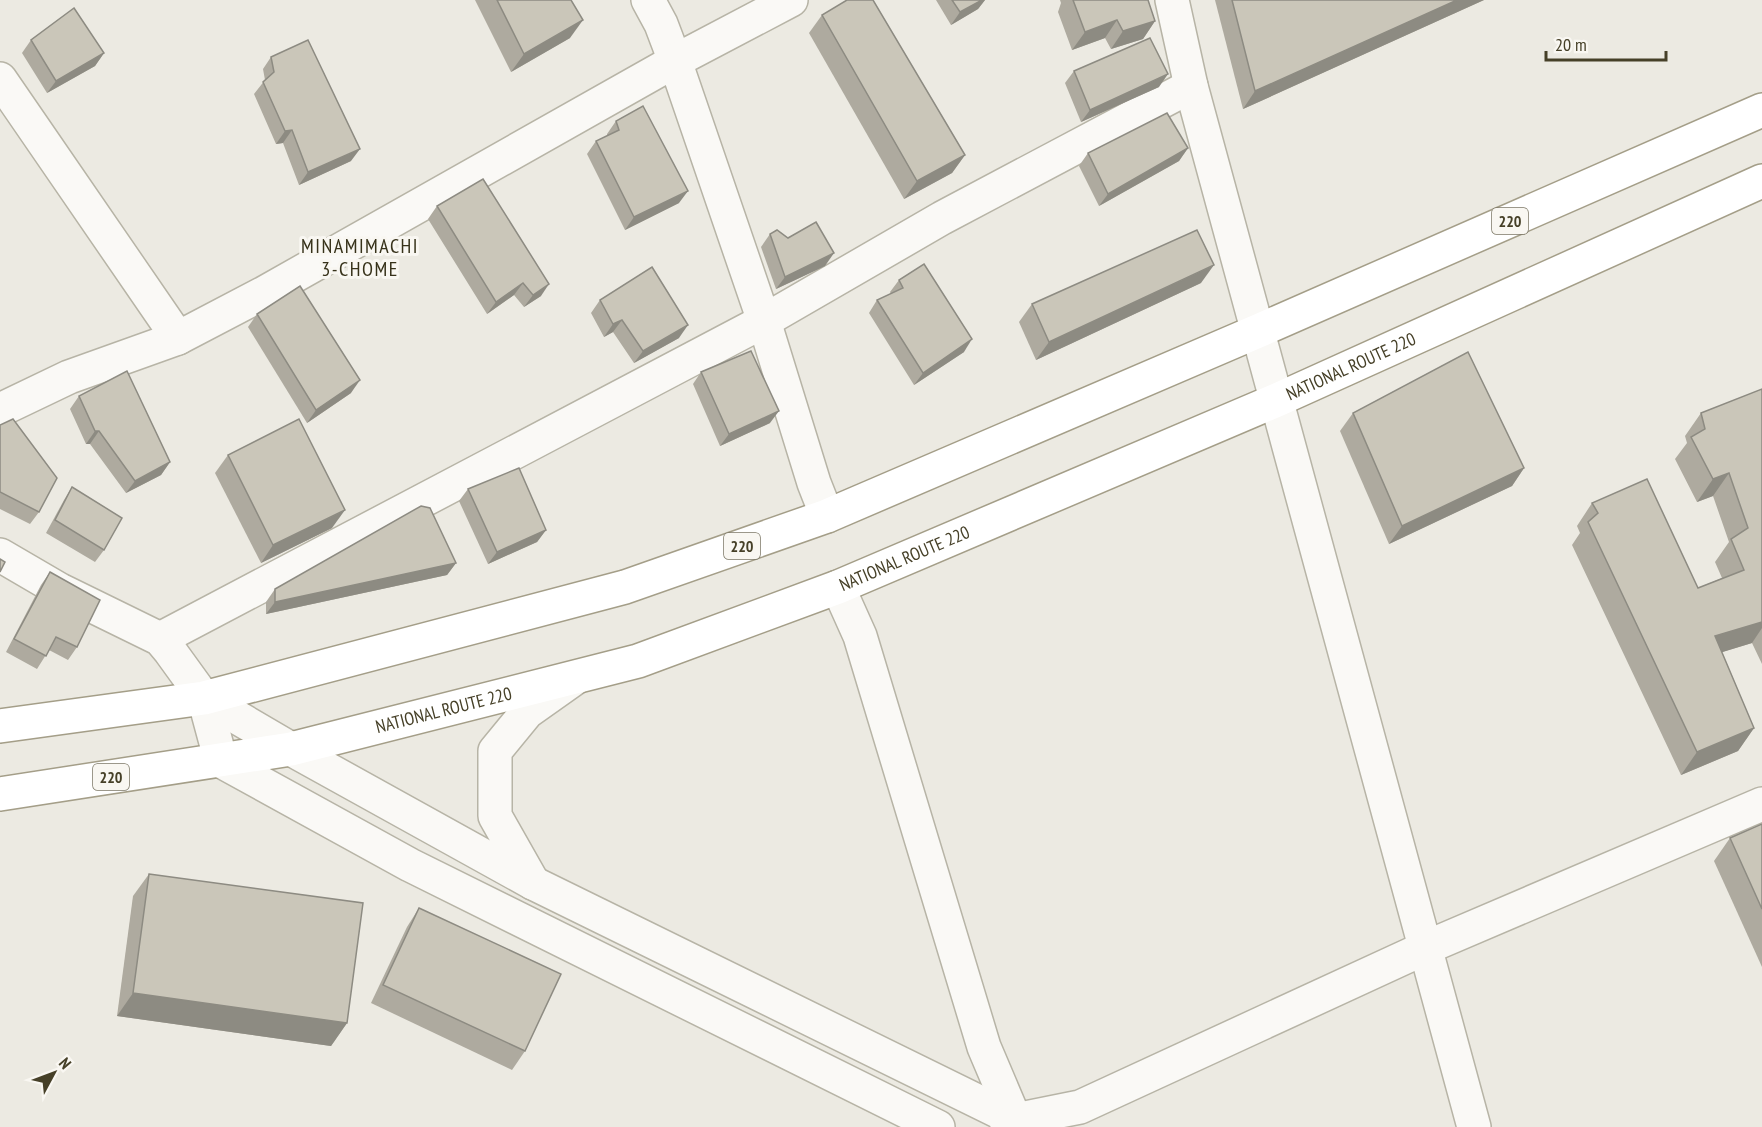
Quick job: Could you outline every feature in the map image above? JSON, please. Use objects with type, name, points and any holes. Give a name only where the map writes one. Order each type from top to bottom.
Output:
[{"type":"highway","name":"220","points":[[0,726],[204,698],[625,587],[827,516],[1258,331],[1762,110]]},
{"type":"highway","name":"NATIONAL ROUTE 220","points":[[0,794],[291,749],[638,661],[838,587],[1277,400],[1762,181]]},
{"type":"street","points":[[648,0],[661,24],[675,61],[764,321],[814,483],[827,516]]},
{"type":"street","points":[[0,410],[69,377],[177,338],[264,293],[675,61],[791,0]]},
{"type":"street","points":[[1172,0],[1191,86],[1221,175],[1258,331],[1474,1127]]},
{"type":"street","points":[[0,79],[177,338]]},
{"type":"street","points":[[160,639],[764,321],[942,218],[1191,86]]},
{"type":"street","points":[[0,555],[60,590],[160,639],[204,698],[221,760],[410,865],[938,1127]]},
{"type":"street","points":[[838,587],[860,636],[984,1047],[1017,1125]]},
{"type":"street","points":[[533,883],[495,816],[495,751],[526,712],[577,677]]},
{"type":"street","points":[[204,698],[291,749],[533,883],[1017,1125],[1080,1107],[1425,948],[1762,804]]},
{"type":"building","points":[[497,0],[571,0],[583,20],[524,54]]},
{"type":"building","points":[[847,0],[873,0],[965,155],[917,181],[822,15]]},
{"type":"building","points":[[952,0],[982,0],[960,12]]},
{"type":"building","points":[[1073,0],[1148,0],[1155,21],[1123,31],[1117,20],[1085,32]]},
{"type":"building","points":[[1232,0],[1457,0],[1255,91]]},
{"type":"building","points":[[74,8],[104,53],[56,81],[31,40]]},
{"type":"building","points":[[1150,38],[1168,74],[1090,110],[1074,71]]},
{"type":"building","points":[[308,40],[360,149],[308,172],[292,130],[285,131],[263,82],[274,72],[271,57]]},
{"type":"building","points":[[643,106],[688,191],[634,217],[596,141],[619,130],[616,121]]},
{"type":"building","points":[[1167,113],[1188,148],[1108,194],[1088,153]]},
{"type":"building","points":[[483,179],[549,284],[533,295],[523,283],[496,302],[437,206]]},
{"type":"building","points":[[816,222],[834,253],[785,277],[770,234],[777,230],[788,238]]},
{"type":"building","points":[[1197,230],[1214,265],[1049,342],[1032,304]]},
{"type":"building","points":[[924,264],[972,339],[923,373],[877,300],[903,288],[899,280]]},
{"type":"building","points":[[652,267],[688,325],[643,351],[622,320],[613,324],[600,300]]},
{"type":"building","points":[[300,286],[360,380],[316,410],[257,314]]},
{"type":"building","points":[[751,351],[779,411],[729,434],[701,372]]},
{"type":"building","points":[[1468,352],[1524,468],[1402,526],[1353,413]]},
{"type":"building","points":[[127,371],[170,462],[135,481],[99,431],[95,431],[79,396]]},
{"type":"building","points":[[1762,389],[1762,622],[1715,636],[1754,728],[1697,752],[1588,522],[1598,513],[1592,503],[1647,479],[1698,588],[1744,570],[1731,539],[1748,528],[1729,473],[1713,479],[1691,437],[1705,429],[1701,413]]},
{"type":"building","points":[[13,419],[57,478],[39,512],[0,492],[0,425]]},
{"type":"building","points":[[299,419],[345,510],[273,545],[228,455]]},
{"type":"building","points":[[519,468],[546,530],[497,552],[468,489]]},
{"type":"building","points":[[72,487],[122,518],[104,550],[55,520]]},
{"type":"building","points":[[421,506],[430,508],[456,563],[275,602],[275,589]]},
{"type":"building","points":[[0,559],[5,562],[0,572]]},
{"type":"building","points":[[50,572],[100,600],[77,647],[56,637],[46,656],[14,639]]},
{"type":"building","points":[[1762,824],[1762,909],[1730,838]]},
{"type":"building","points":[[149,874],[363,903],[347,1023],[133,993]]},
{"type":"building","points":[[419,908],[561,974],[525,1051],[383,985]]},
{"type":"district","name":"MINAMIMACHI 3-CHOME","points":[[360,258]]}]
